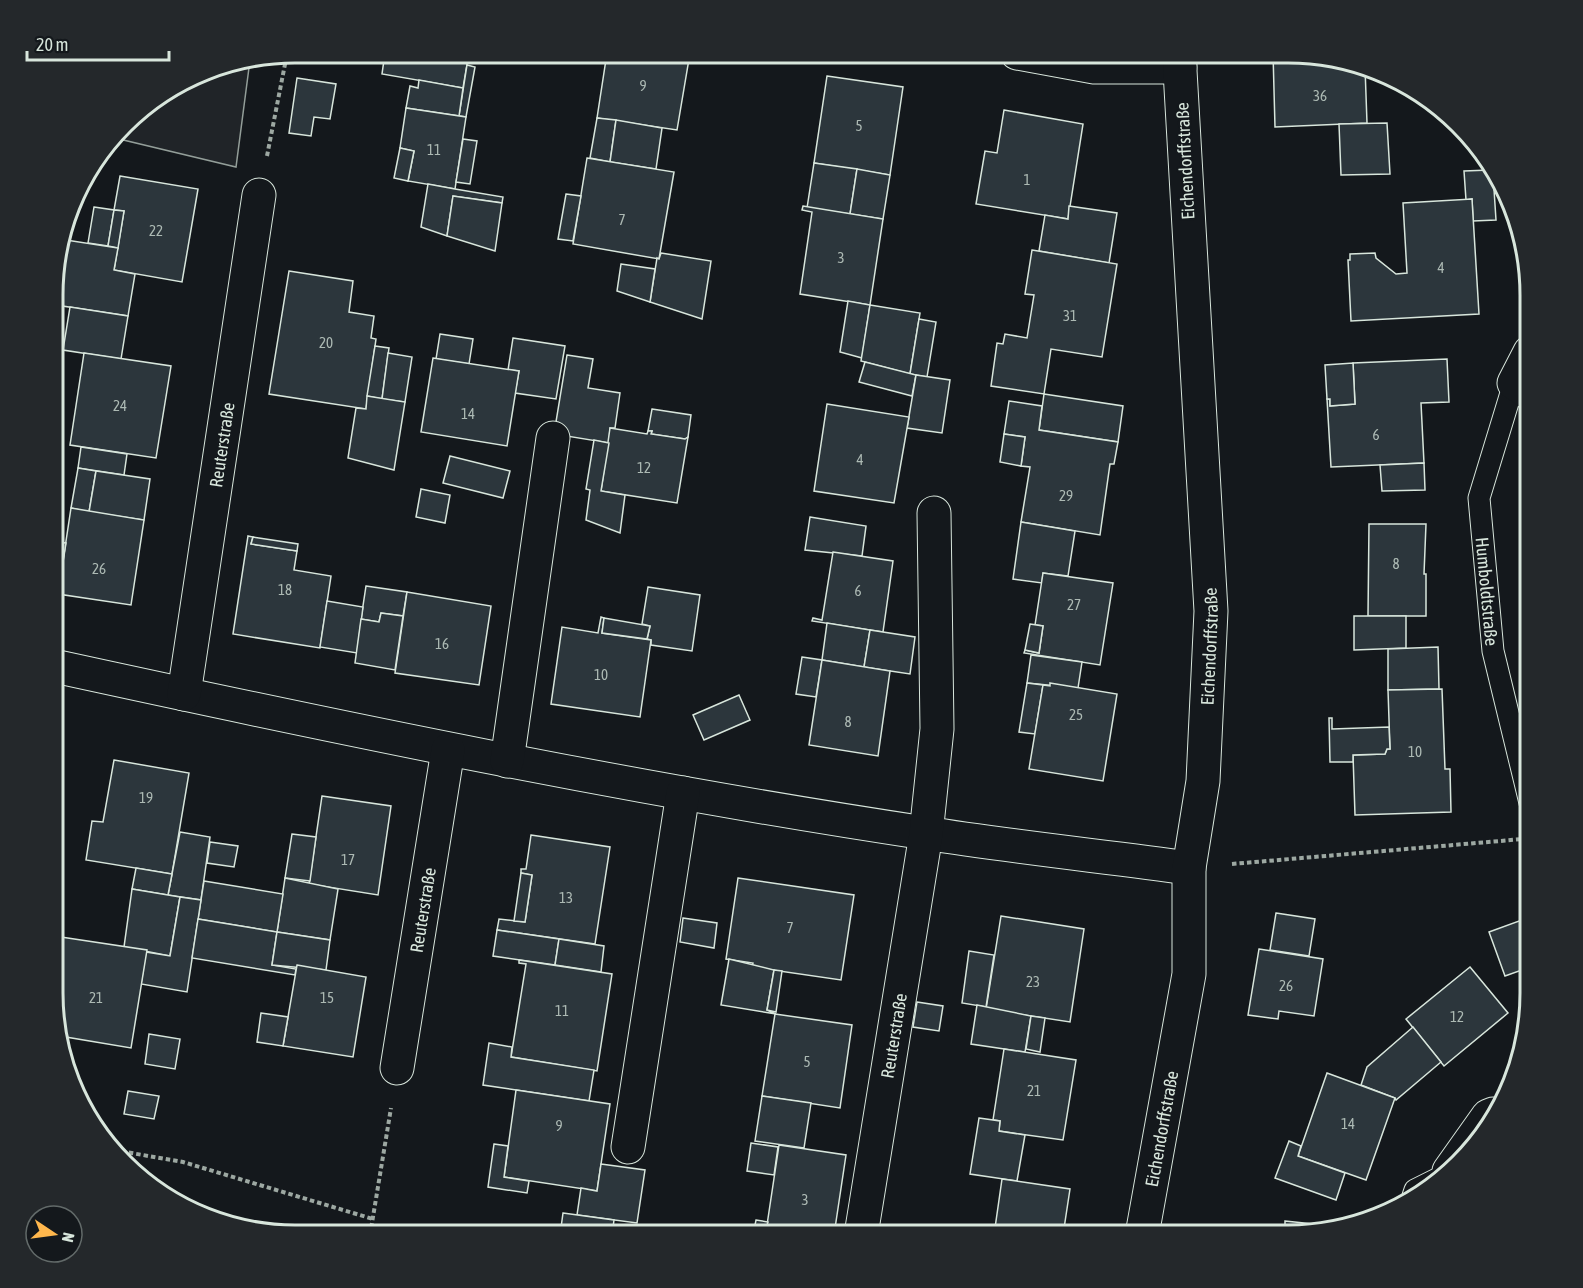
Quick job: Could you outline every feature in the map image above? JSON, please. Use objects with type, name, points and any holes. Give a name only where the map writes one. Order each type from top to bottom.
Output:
[{"type":"street","points":[[1072,63],[1094,67],[1143,63]]},
{"type":"street","name":"Eichendorffstraße","points":[[1144,1225],[1189,974],[1189,868],[1203,781],[1211,611],[1180,63]]},
{"type":"street","name":"Reuterstraße","points":[[184,694],[259,195]]},
{"type":"street","points":[[507,760],[553,438]]},
{"type":"street","name":"Reuterstraße","points":[[863,1225],[926,834],[937,729],[934,513]]},
{"type":"street","points":[[63,668],[448,750],[683,793],[926,834],[1189,868]]},
{"type":"street","name":"Reuterstraße","points":[[397,1068],[448,750]]},
{"type":"street","points":[[628,1147],[683,793]]},
{"type":"lane","name":"Humboldtstraße","points":[[1520,393],[1479,498],[1493,651],[1520,762]]},
{"type":"path","points":[[259,195],[285,63]]},
{"type":"path","points":[[1189,868],[1520,839]]},
{"type":"path","points":[[372,1225],[397,1068]]},
{"type":"path","points":[[127,1152],[183,1162],[373,1219]]},
{"type":"shaded area","points":[[249,67],[236,167],[123,140],[154,111],[179,94],[221,75]]},
{"type":"building","points":[[384,63],[467,63],[463,88],[382,74]]},
{"type":"building","points":[[605,63],[688,63],[677,130],[597,118]]},
{"type":"building","points":[[1273,63],[1303,63],[1333,67],[1365,76],[1367,123],[1275,127]]},
{"type":"building","points":[[467,65],[475,67],[466,117],[459,116]]},
{"type":"building","points":[[827,76],[903,87],[890,175],[814,163]]},
{"type":"building","points":[[297,78],[336,84],[330,119],[314,117],[311,136],[289,133]]},
{"type":"building","points":[[419,80],[463,88],[459,116],[406,108],[410,86],[418,88]]},
{"type":"building","points":[[406,108],[466,117],[455,189],[408,181],[414,151],[400,148]]},
{"type":"building","points":[[1004,110],[1083,124],[1068,219],[976,204],[985,151],[997,153]]},
{"type":"building","points":[[597,118],[616,120],[610,162],[590,158]]},
{"type":"building","points":[[616,120],[662,128],[656,169],[610,162]]},
{"type":"building","points":[[1387,123],[1390,174],[1341,175],[1339,124]]},
{"type":"building","points":[[463,139],[477,141],[470,184],[456,182]]},
{"type":"building","points":[[400,148],[414,151],[408,181],[394,178]]},
{"type":"building","points":[[587,158],[674,172],[659,259],[573,244]]},
{"type":"building","points":[[814,163],[857,169],[850,214],[807,208]]},
{"type":"building","points":[[857,169],[890,175],[883,219],[850,214]]},
{"type":"building","points":[[1484,170],[1494,189],[1496,220],[1473,221],[1472,199],[1466,200],[1464,171]]},
{"type":"building","points":[[120,176],[198,189],[182,282],[114,270],[124,211],[114,210]]},
{"type":"building","points":[[428,184],[503,197],[502,203],[453,196],[447,236],[421,227]]},
{"type":"building","points":[[566,194],[581,196],[573,241],[558,239]]},
{"type":"building","points":[[453,196],[502,203],[495,251],[447,236]]},
{"type":"building","points":[[1472,199],[1479,314],[1351,321],[1348,260],[1350,260],[1350,254],[1375,253],[1376,258],[1396,274],[1407,273],[1403,203]]},
{"type":"building","points":[[803,206],[883,219],[870,305],[800,294],[812,212],[802,210]]},
{"type":"building","points":[[1069,206],[1117,213],[1109,263],[1039,251],[1045,215],[1068,219]]},
{"type":"building","points":[[94,207],[114,210],[108,246],[88,243]]},
{"type":"building","points":[[114,210],[124,211],[118,248],[108,246]]},
{"type":"building","points":[[70,241],[118,248],[114,270],[135,274],[128,316],[63,306],[63,280]]},
{"type":"building","points":[[1032,250],[1117,264],[1102,357],[1051,349],[1044,394],[991,386],[997,343],[1003,344],[1005,334],[1027,338],[1034,295],[1025,294]]},
{"type":"building","points":[[661,253],[711,261],[702,319],[650,302],[657,258],[659,259]]},
{"type":"building","points":[[621,264],[655,269],[650,302],[617,291]]},
{"type":"building","points":[[289,271],[353,281],[349,312],[374,316],[371,338],[376,339],[366,409],[269,394]]},
{"type":"building","points":[[848,301],[870,305],[862,358],[840,352]]},
{"type":"building","points":[[870,305],[920,313],[910,374],[861,361]]},
{"type":"building","points":[[70,307],[128,316],[121,359],[63,350]]},
{"type":"building","points":[[919,319],[936,322],[927,377],[910,374]]},
{"type":"building","points":[[440,334],[473,339],[469,364],[436,359]]},
{"type":"building","points":[[513,338],[565,346],[556,399],[515,393],[519,371],[508,370]]},
{"type":"building","points":[[375,346],[389,348],[382,399],[367,396]]},
{"type":"building","points":[[84,353],[171,366],[156,458],[70,445]]},
{"type":"building","points":[[388,353],[412,357],[405,402],[382,399]]},
{"type":"building","points":[[567,355],[593,359],[588,388],[620,393],[615,428],[610,428],[609,443],[554,434]]},
{"type":"building","points":[[433,358],[519,371],[507,446],[421,432]]},
{"type":"building","points":[[1447,359],[1449,402],[1421,403],[1424,463],[1331,467],[1327,399],[1330,399],[1330,406],[1355,404],[1353,363]]},
{"type":"building","points":[[865,362],[916,375],[912,396],[859,382]]},
{"type":"building","points":[[1353,363],[1355,404],[1330,406],[1330,399],[1327,399],[1325,365]]},
{"type":"building","points":[[916,375],[950,380],[942,433],[907,428]]},
{"type":"building","points":[[1044,394],[1123,406],[1118,442],[1039,430]]},
{"type":"building","points":[[367,396],[405,402],[394,470],[348,458],[356,408],[366,409]]},
{"type":"building","points":[[1009,401],[1042,406],[1039,430],[1118,442],[1114,464],[1110,464],[1100,535],[1021,522],[1030,467],[1021,466],[1025,437],[1004,434]]},
{"type":"building","points":[[827,404],[909,417],[894,503],[814,491]]},
{"type":"building","points":[[652,409],[691,415],[688,437],[685,439],[651,434],[652,431],[648,431]]},
{"type":"building","points":[[610,428],[647,434],[648,431],[652,431],[651,434],[685,439],[688,437],[677,503],[601,491]]},
{"type":"building","points":[[1004,434],[1025,437],[1021,466],[1000,462]]},
{"type":"building","points":[[594,440],[609,443],[601,491],[625,495],[620,533],[586,520],[590,490],[586,489]]},
{"type":"building","points":[[81,447],[127,454],[124,475],[78,468]]},
{"type":"building","points":[[450,456],[510,471],[503,498],[443,483]]},
{"type":"building","points":[[1424,463],[1425,490],[1382,491],[1380,465]]},
{"type":"building","points":[[78,468],[96,471],[89,512],[71,508]]},
{"type":"building","points":[[96,471],[150,479],[144,520],[89,512]]},
{"type":"building","points":[[421,489],[450,495],[445,523],[416,517]]},
{"type":"building","points":[[71,508],[144,520],[131,605],[63,595],[63,561]]},
{"type":"building","points":[[810,517],[866,526],[862,556],[805,550]]},
{"type":"building","points":[[1021,522],[1075,531],[1068,576],[1043,573],[1042,583],[1013,579]]},
{"type":"building","points":[[1369,524],[1426,524],[1424,574],[1426,574],[1426,616],[1368,616]]},
{"type":"building","points":[[248,536],[253,537],[251,544],[297,551],[294,570],[331,576],[320,648],[233,634]]},
{"type":"building","points":[[253,537],[298,544],[297,551],[251,544]]},
{"type":"building","points":[[63,543],[66,543],[63,562]]},
{"type":"building","points":[[833,552],[893,561],[883,632],[812,621],[813,618],[822,620]]},
{"type":"building","points":[[1043,573],[1113,583],[1100,665],[1024,653],[1025,650],[1039,653],[1043,626],[1035,625]]},
{"type":"building","points":[[366,586],[407,592],[403,616],[381,613],[379,622],[361,619]]},
{"type":"building","points":[[648,587],[700,595],[692,651],[651,645],[651,640],[647,639],[650,626],[642,624]]},
{"type":"building","points":[[407,592],[491,606],[479,685],[395,673]]},
{"type":"building","points":[[327,601],[363,607],[357,653],[320,647]]},
{"type":"building","points":[[381,613],[403,616],[395,670],[355,663],[361,619],[379,622]]},
{"type":"building","points":[[1354,616],[1406,616],[1406,648],[1354,650]]},
{"type":"building","points":[[601,617],[604,618],[602,633],[651,640],[640,717],[551,704],[562,627],[598,633]]},
{"type":"building","points":[[604,618],[650,626],[647,639],[602,633]]},
{"type":"building","points":[[827,623],[870,630],[864,667],[822,660]]},
{"type":"building","points":[[1030,624],[1043,626],[1039,653],[1025,650]]},
{"type":"building","points":[[870,630],[915,637],[910,674],[864,667]]},
{"type":"building","points":[[1438,647],[1439,689],[1388,690],[1388,649]]},
{"type":"building","points":[[1031,655],[1082,662],[1078,688],[1027,683]]},
{"type":"building","points":[[802,657],[822,660],[816,697],[796,694]]},
{"type":"building","points":[[822,660],[890,671],[878,756],[809,745]]},
{"type":"building","points":[[1027,683],[1043,685],[1035,734],[1019,732]]},
{"type":"building","points":[[1050,683],[1117,694],[1103,781],[1029,769],[1043,685],[1050,686]]},
{"type":"building","points":[[1442,689],[1445,769],[1450,769],[1451,812],[1355,815],[1353,755],[1385,754],[1387,749],[1390,749],[1388,690]]},
{"type":"building","points":[[739,695],[750,720],[704,740],[693,715]]},
{"type":"building","points":[[1329,718],[1332,718],[1332,729],[1389,727],[1390,749],[1387,749],[1385,754],[1353,755],[1353,762],[1330,762]]},
{"type":"building","points":[[114,760],[189,773],[172,874],[86,860],[92,821],[103,822]]},
{"type":"building","points":[[322,796],[391,806],[378,895],[309,884]]},
{"type":"building","points":[[180,832],[210,837],[201,900],[168,895]]},
{"type":"building","points":[[292,834],[316,837],[310,881],[285,878]]},
{"type":"building","points":[[531,835],[610,847],[595,944],[497,930],[499,919],[525,922],[532,875],[521,873],[521,869],[526,869]]},
{"type":"building","points":[[210,842],[238,846],[234,867],[207,863]]},
{"type":"building","points":[[136,868],[172,874],[168,895],[132,889]]},
{"type":"building","points":[[521,873],[532,875],[525,922],[514,921]]},
{"type":"building","points":[[285,878],[338,889],[330,940],[277,932]]},
{"type":"building","points":[[738,878],[854,895],[841,980],[752,967],[753,963],[726,959]]},
{"type":"building","points":[[204,881],[283,894],[277,932],[198,919]]},
{"type":"building","points":[[132,889],[180,897],[170,956],[124,947]]},
{"type":"building","points":[[180,897],[201,900],[187,992],[141,984],[146,952],[170,956]]},
{"type":"building","points":[[1276,913],[1315,919],[1309,956],[1270,950]]},
{"type":"building","points":[[1001,916],[1084,929],[1070,1022],[986,1009]]},
{"type":"building","points":[[683,918],[717,923],[714,948],[680,942]]},
{"type":"building","points":[[198,919],[277,932],[272,965],[296,969],[295,975],[192,958]]},
{"type":"building","points":[[1520,921],[1520,971],[1505,976],[1489,932]]},
{"type":"building","points":[[497,930],[559,939],[555,965],[493,956]]},
{"type":"building","points":[[277,932],[330,940],[326,970],[272,965]]},
{"type":"building","points":[[63,937],[147,950],[131,1048],[67,1037],[63,1008]]},
{"type":"building","points":[[559,939],[604,946],[601,972],[555,965]]},
{"type":"building","points":[[1259,949],[1323,959],[1314,1016],[1279,1011],[1278,1019],[1248,1015]]},
{"type":"building","points":[[969,951],[994,955],[986,1007],[962,1003]]},
{"type":"building","points":[[729,959],[774,970],[767,1010],[776,1014],[721,1005]]},
{"type":"building","points":[[519,960],[612,974],[597,1071],[511,1057],[526,964],[519,963]]},
{"type":"building","points":[[297,965],[366,977],[353,1057],[283,1046]]},
{"type":"building","points":[[1470,967],[1508,1013],[1444,1066],[1406,1019]]},
{"type":"building","points":[[774,970],[782,971],[776,1012],[767,1010]]},
{"type":"building","points":[[917,1002],[943,1006],[939,1031],[913,1027]]},
{"type":"building","points":[[977,1005],[1031,1016],[1025,1052],[971,1044]]},
{"type":"building","points":[[261,1013],[288,1017],[283,1046],[257,1042]]},
{"type":"building","points":[[775,1014],[852,1025],[840,1108],[762,1096]]},
{"type":"building","points":[[1031,1016],[1045,1018],[1040,1052],[1026,1049]]},
{"type":"building","points":[[1413,1027],[1441,1062],[1396,1100],[1361,1085],[1367,1067]]},
{"type":"building","points":[[149,1034],[180,1039],[175,1069],[145,1064]]},
{"type":"building","points":[[489,1043],[512,1047],[511,1057],[594,1070],[589,1101],[483,1085]]},
{"type":"building","points":[[1004,1049],[1076,1060],[1063,1140],[999,1131],[1000,1121],[993,1120]]},
{"type":"building","points":[[1327,1073],[1395,1098],[1366,1180],[1298,1156]]},
{"type":"building","points":[[516,1090],[610,1104],[597,1191],[504,1177]]},
{"type":"building","points":[[128,1091],[159,1096],[154,1119],[124,1114]]},
{"type":"building","points":[[762,1096],[811,1103],[804,1148],[755,1141]]},
{"type":"building","points":[[979,1118],[1000,1121],[999,1131],[1025,1135],[1017,1181],[970,1174]]},
{"type":"building","points":[[1289,1141],[1301,1146],[1298,1156],[1345,1173],[1336,1200],[1275,1178]]},
{"type":"building","points":[[751,1143],[778,1147],[774,1175],[747,1171]]},
{"type":"building","points":[[494,1144],[508,1146],[504,1177],[529,1181],[527,1193],[488,1187]]},
{"type":"building","points":[[779,1145],[846,1155],[836,1225],[767,1225]]},
{"type":"building","points":[[601,1164],[645,1170],[637,1223],[577,1215],[581,1188],[597,1191]]},
{"type":"building","points":[[1002,1179],[1070,1189],[1065,1225],[995,1225]]},
{"type":"building","points":[[563,1213],[614,1220],[613,1225],[561,1225]]},
{"type":"building","points":[[756,1220],[768,1222],[767,1225],[755,1225]]},
{"type":"building","points":[[1285,1221],[1312,1224],[1303,1225],[1285,1225]]}]
